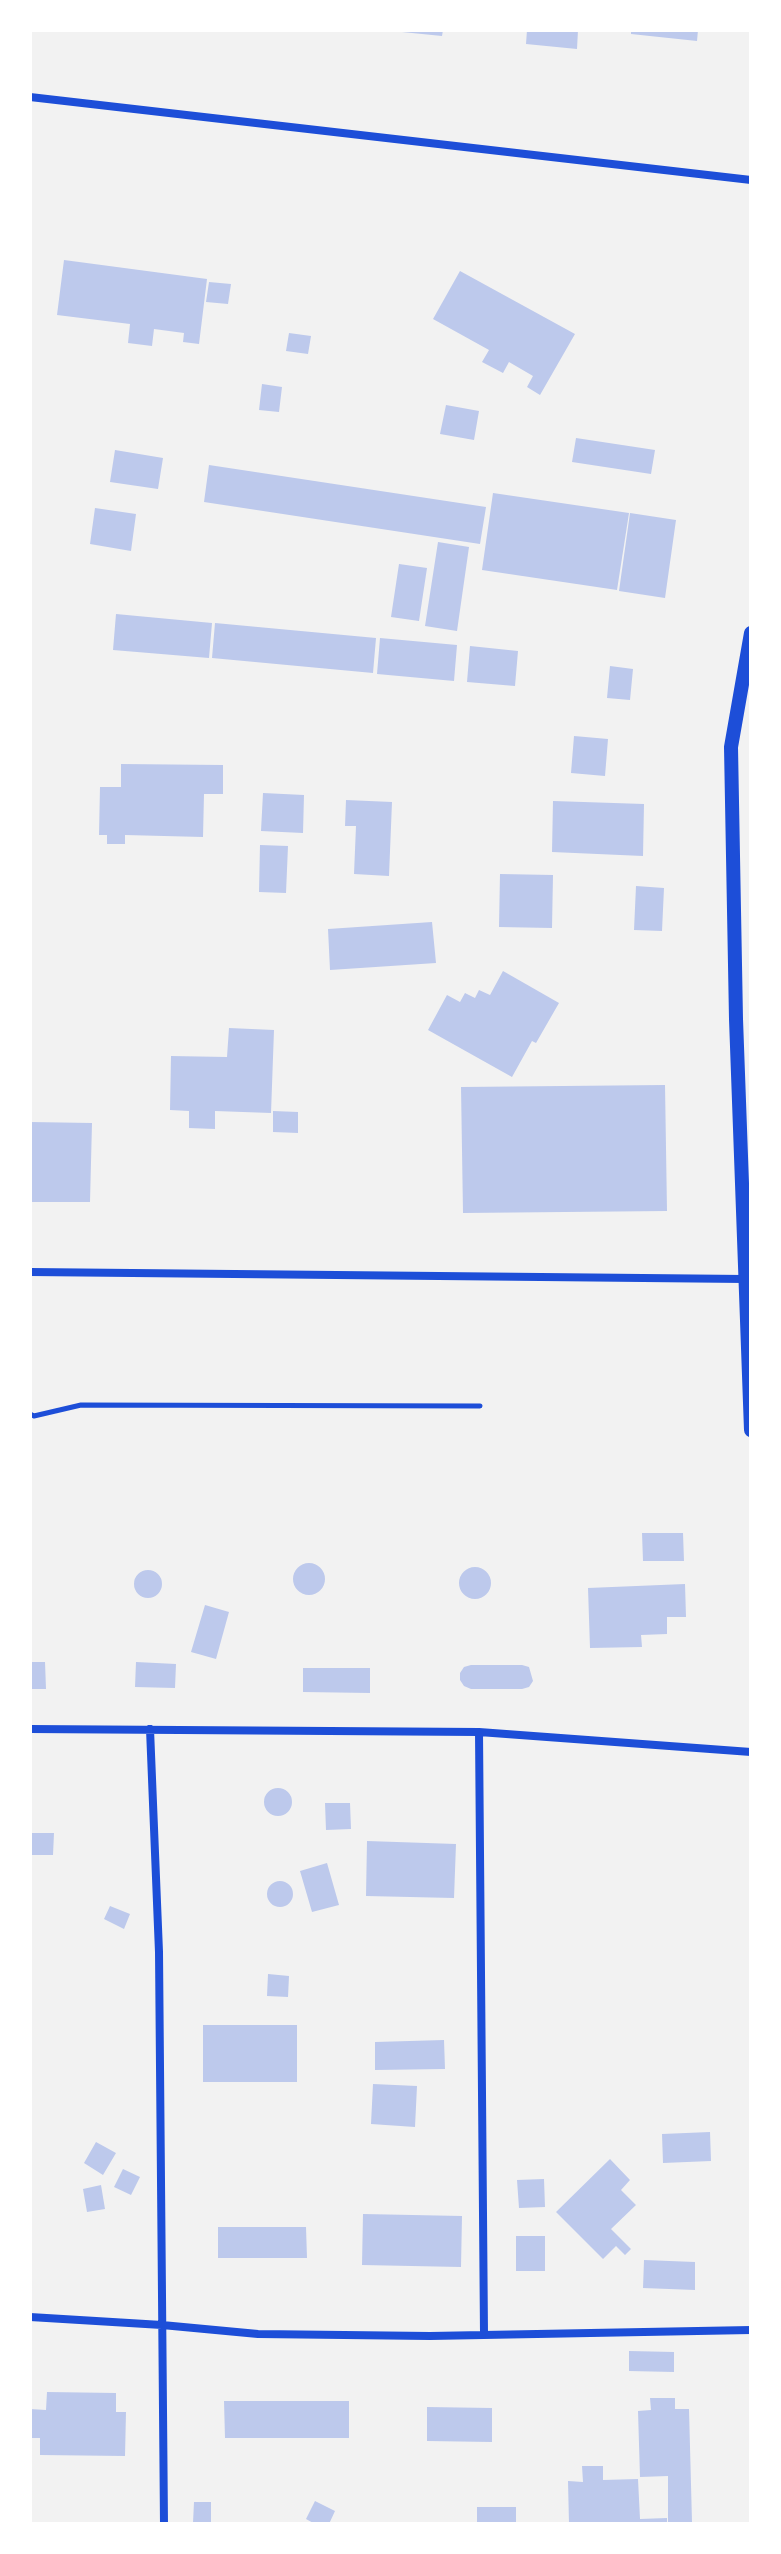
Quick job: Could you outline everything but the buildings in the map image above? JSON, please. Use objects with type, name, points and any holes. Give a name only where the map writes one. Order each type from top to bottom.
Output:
[{"type":"street","points":[[30,97],[751,180]]},
{"type":"street","points":[[750,643],[731,747],[751,1430]]},
{"type":"street","points":[[30,1272],[745,1279]]},
{"type":"street","points":[[30,1729],[479,1732],[751,1752]]},
{"type":"street","points":[[150,1729],[159,1952],[164,2524]]},
{"type":"street","points":[[479,1732],[484,2334]]},
{"type":"street","points":[[30,2317],[258,2334],[430,2336],[751,2330]]},
{"type":"path","points":[[30,1414],[34,1416],[81,1405],[480,1406]]}]
